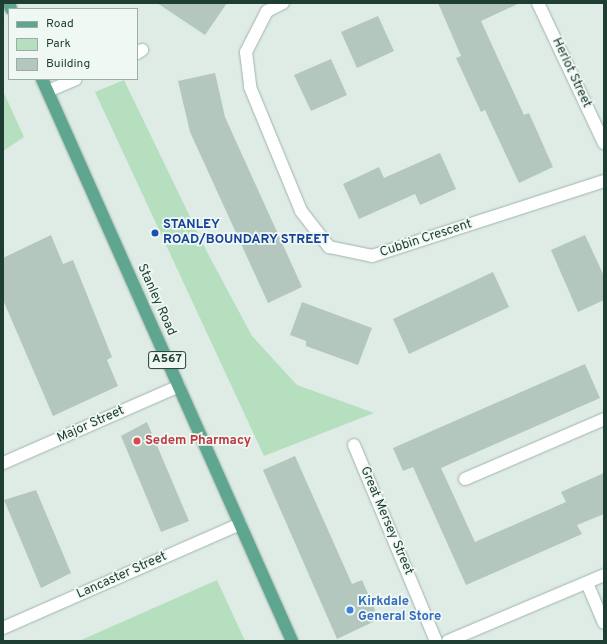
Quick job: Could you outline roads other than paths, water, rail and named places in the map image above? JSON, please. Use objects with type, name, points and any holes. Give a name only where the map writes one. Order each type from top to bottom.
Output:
[{"type":"main road","name":"Stanley Road","points":[[42,80],[292,641]]},
{"type":"street","name":"Cubbin Crescent","points":[[283,3],[267,11],[246,52],[250,87],[301,211],[329,247],[372,256],[604,181]]},
{"type":"street","name":"Heriot Street","points":[[538,3],[604,143]]},
{"type":"street","points":[[48,91],[74,80]]},
{"type":"street","name":"Major Street","points":[[3,463],[178,386]]},
{"type":"street","points":[[465,480],[604,419]]},
{"type":"street","name":"Great Mersey Street","points":[[354,445],[436,641]]},
{"type":"street","name":"Lancaster Street","points":[[3,628],[240,524]]},
{"type":"street","points":[[448,641],[604,575]]},
{"type":"street","points":[[586,583],[604,623]]},
{"type":"place","name":"STANLEY ROAD/BOUNDARY STREET","points":[[155,233]]},
{"type":"place","name":"Sedem Pharmacy","points":[[137,441]]},
{"type":"place","name":"Kirkdale General Store","points":[[350,610]]}]
